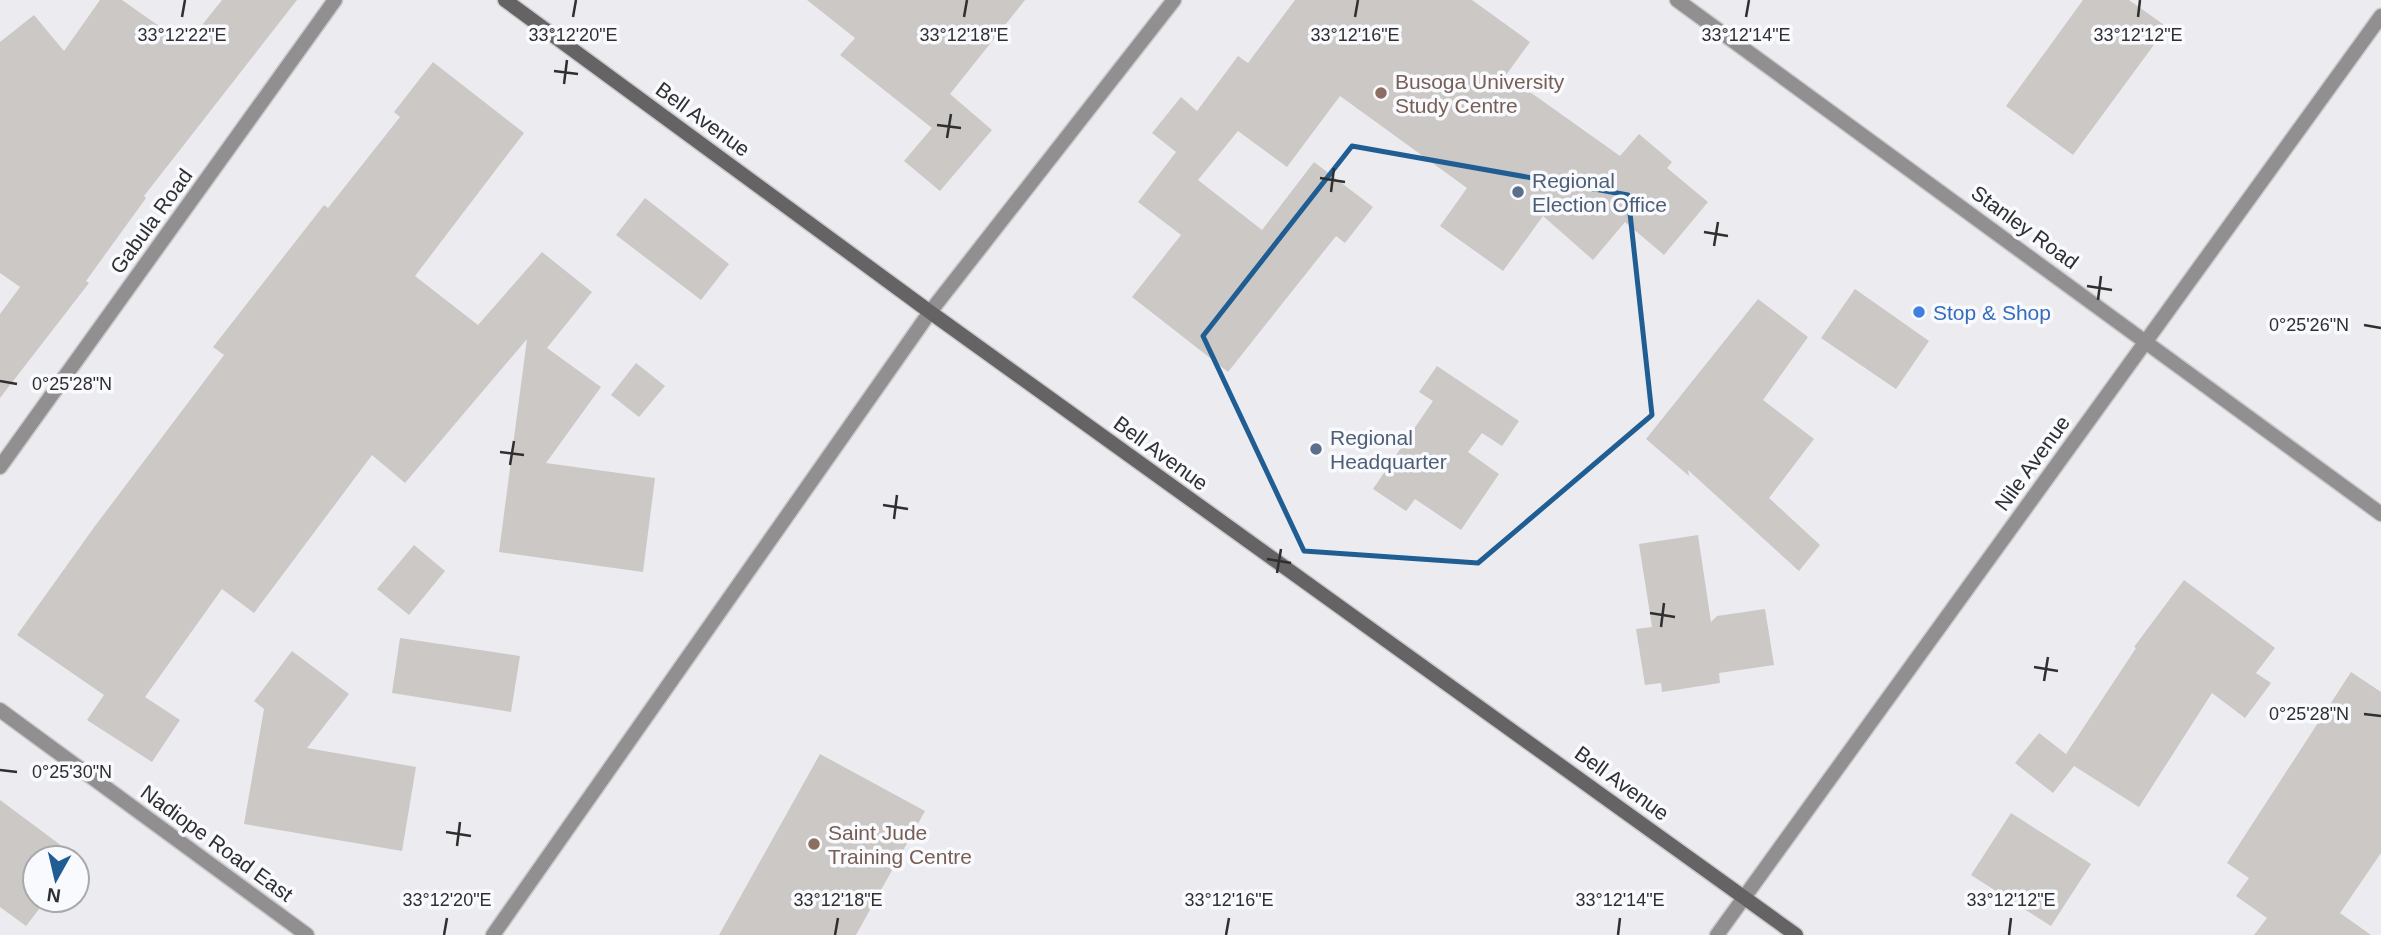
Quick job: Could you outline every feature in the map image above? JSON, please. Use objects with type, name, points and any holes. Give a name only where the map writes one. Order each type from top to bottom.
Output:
[{"type":"street","name":"Gabula Road","points":[[0,467],[335,0]]},
{"type":"street","name":"Bell Avenue","points":[[505,0],[930,312],[1796,935]]},
{"type":"street","points":[[493,935],[930,312],[1174,0]]},
{"type":"street","name":"Stanley Road","points":[[1677,0],[2381,514]]},
{"type":"street","name":"Nile Avenue","points":[[1717,935],[2381,16]]},
{"type":"street","name":"Nadiope Road East","points":[[0,710],[307,935]]},
{"type":"highlighted area","points":[[1352,146],[1628,195],[1652,415],[1478,563],[1304,551],[1203,336]]},
{"type":"building","points":[[100,0],[122,0],[186,45],[222,0],[297,0],[144,196],[146,198],[86,281],[89,283],[0,398],[0,314],[20,287],[0,273],[0,42],[34,15],[64,51]]},
{"type":"building","points":[[807,0],[1025,0],[950,94],[992,130],[940,191],[904,161],[932,128],[840,55],[855,38]]},
{"type":"building","points":[[1295,0],[1472,0],[1530,42],[1506,75],[1620,156],[1639,134],[1672,162],[1667,168],[1708,202],[1664,255],[1625,222],[1593,260],[1543,216],[1503,271],[1440,226],[1467,188],[1340,96],[1287,167],[1238,131],[1198,180],[1262,230],[1314,162],[1373,207],[1345,243],[1336,236],[1228,372],[1132,297],[1181,235],[1138,202],[1176,152],[1152,133],[1181,97],[1197,111],[1238,56],[1248,63]]},
{"type":"building","points":[[2083,0],[2129,0],[2167,27],[2073,155],[2006,106]]},
{"type":"building","points":[[433,62],[524,133],[415,276],[478,325],[542,252],[592,292],[547,348],[601,387],[546,463],[655,478],[643,572],[499,552],[527,339],[405,483],[372,455],[254,613],[222,589],[145,697],[180,720],[152,762],[87,720],[104,695],[17,635],[224,355],[213,347],[324,205],[328,208],[400,117],[394,112]]},
{"type":"building","points":[[645,198],[729,264],[701,300],[616,235]]},
{"type":"building","points":[[1855,289],[1929,341],[1896,389],[1821,338]]},
{"type":"building","points":[[1758,299],[1808,337],[1763,400],[1814,439],[1769,498],[1820,545],[1799,571],[1688,470],[1689,476],[1646,439]]},
{"type":"building","points":[[636,363],[665,386],[639,417],[611,395]]},
{"type":"building","points":[[1437,366],[1519,421],[1502,446],[1482,433],[1468,452],[1499,474],[1461,530],[1415,499],[1406,511],[1373,489],[1433,401],[1419,392]]},
{"type":"building","points":[[1698,535],[1711,622],[1717,616],[1765,609],[1774,665],[1719,673],[1720,683],[1662,692],[1661,683],[1645,685],[1636,629],[1652,627],[1639,544]]},
{"type":"building","points":[[414,545],[445,571],[409,615],[377,589]]},
{"type":"building","points":[[2184,580],[2275,648],[2256,673],[2271,683],[2245,718],[2212,693],[2139,807],[2074,766],[2053,793],[2015,763],[2039,733],[2066,754],[2136,648],[2134,647]]},
{"type":"building","points":[[400,638],[520,656],[511,712],[392,693]]},
{"type":"building","points":[[292,651],[349,694],[307,748],[416,767],[402,851],[244,824],[264,709],[254,701]]},
{"type":"building","points":[[2351,672],[2381,692],[2381,853],[2340,913],[2371,935],[2254,935],[2267,918],[2236,896],[2249,878],[2227,863]]},
{"type":"building","points":[[820,754],[925,811],[856,935],[719,935]]},
{"type":"building","points":[[0,800],[59,844],[21,844],[21,914],[35,914],[26,926],[0,907]]},
{"type":"building","points":[[2011,813],[2091,864],[2051,926],[1971,875]]},
{"type":"place","name":"Busoga University Study Centre","points":[[1381,93]]},
{"type":"place","name":"Regional Election Office","points":[[1518,192]]},
{"type":"place","name":"Stop & Shop","points":[[1919,312]]},
{"type":"place","name":"Regional Headquarter","points":[[1316,449]]},
{"type":"place","name":"Saint Jude Training Centre","points":[[814,844]]}]
